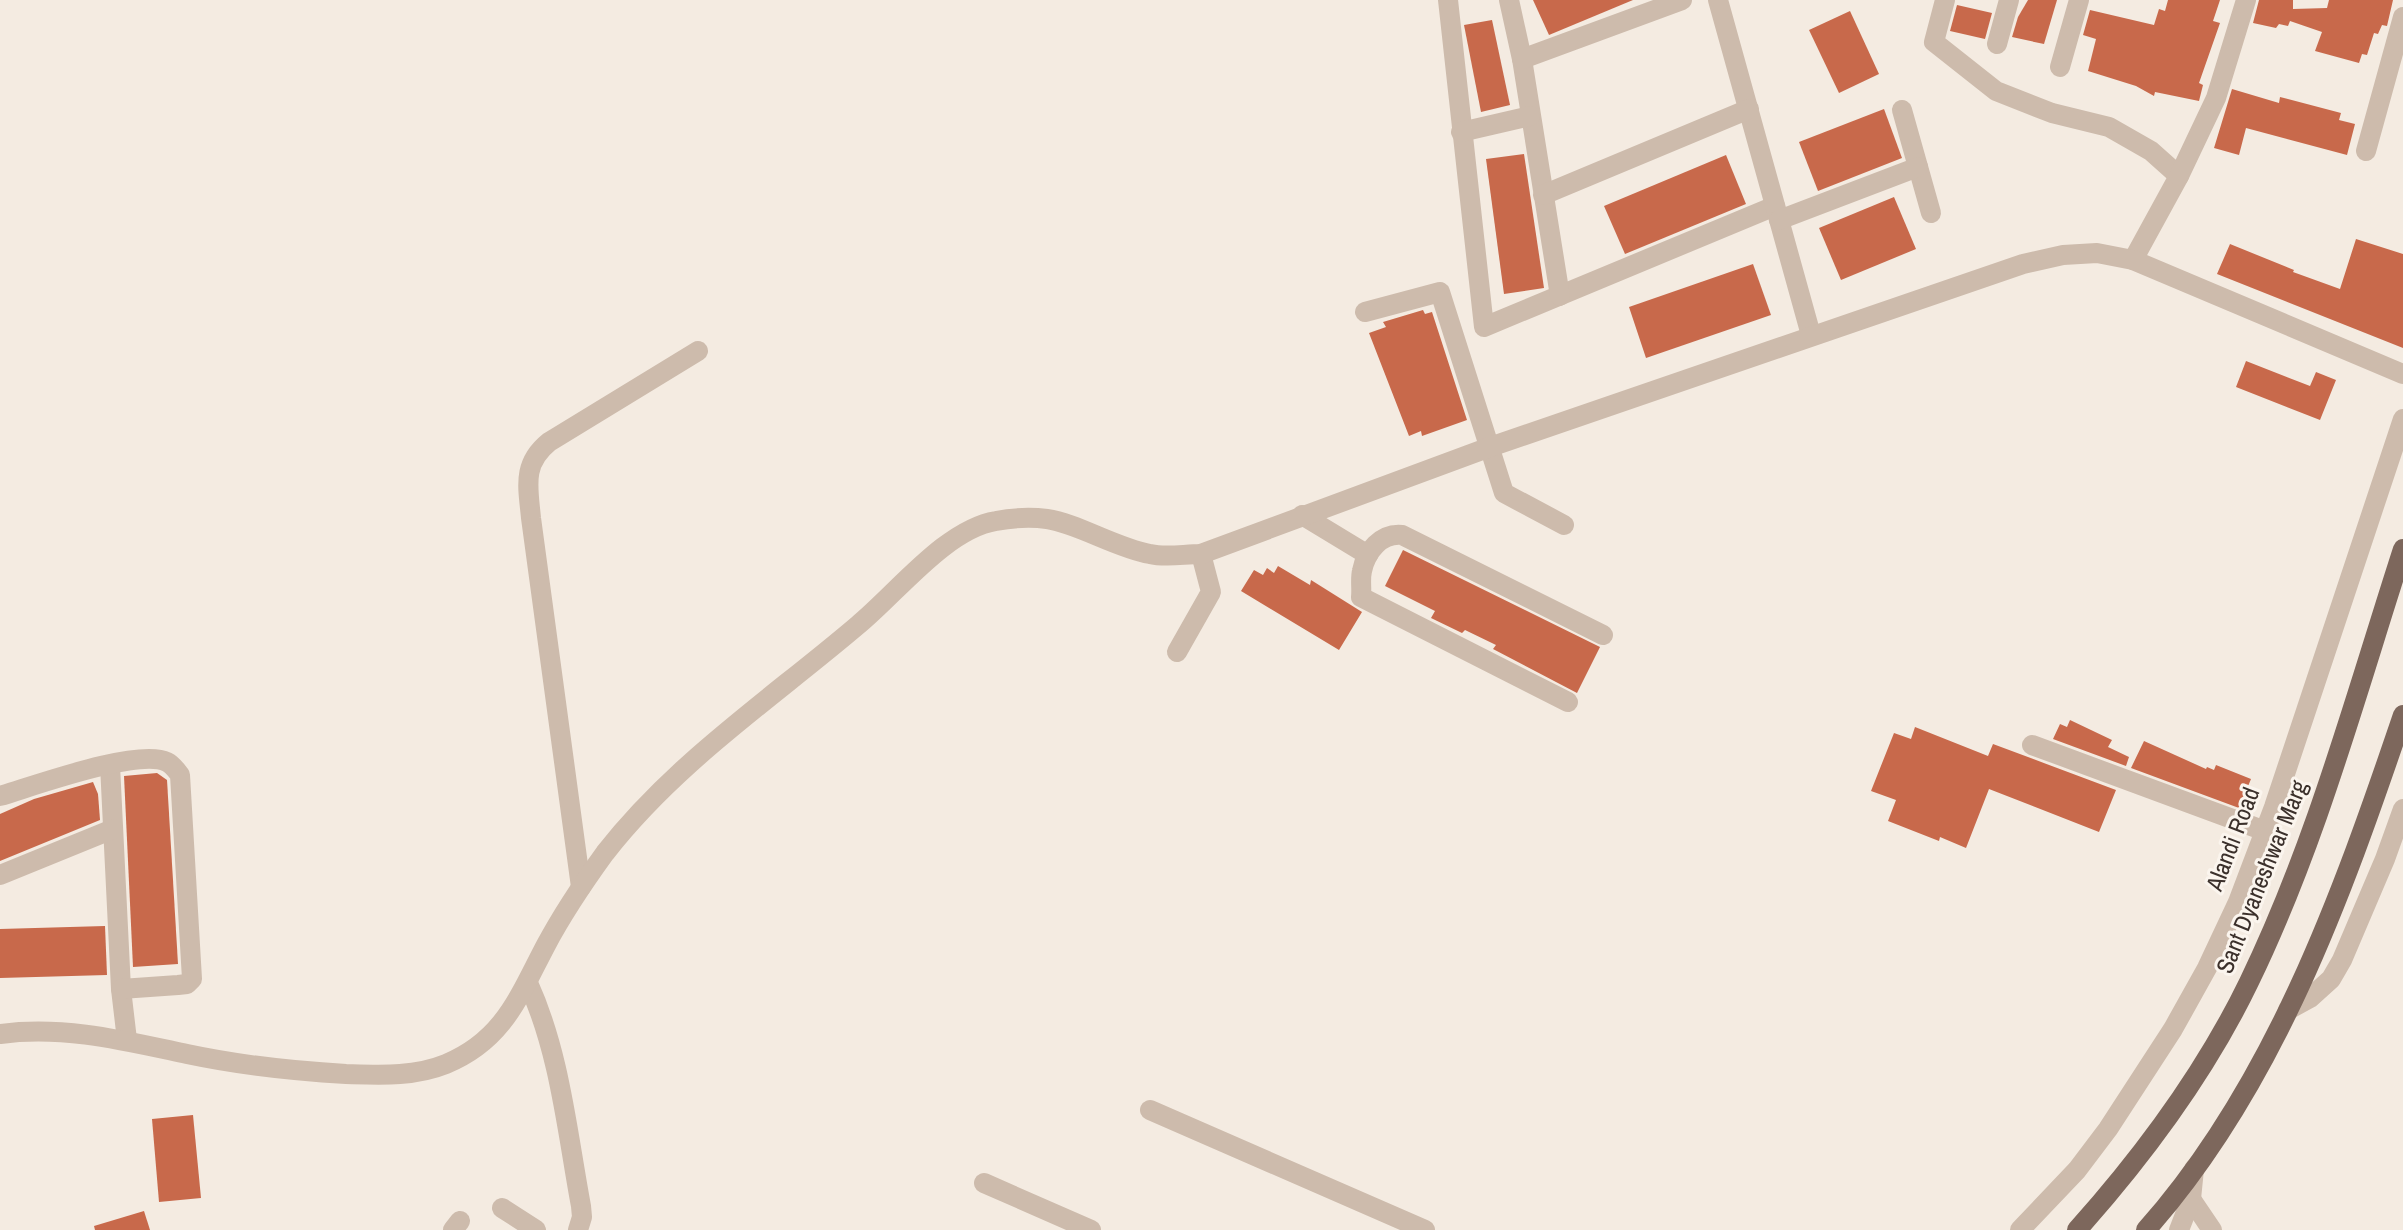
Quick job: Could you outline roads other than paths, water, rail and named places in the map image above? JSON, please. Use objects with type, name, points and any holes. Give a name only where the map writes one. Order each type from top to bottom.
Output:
[{"type":"main road","name":"Sant Dyaneshwar Marg","points":[[2077,1230],[2143,1151],[2176,1105],[2206,1061],[2248,984],[2305,850],[2403,549]]},
{"type":"main road","points":[[2146,1230],[2194,1169],[2242,1093],[2288,1010],[2337,902],[2403,715]]},
{"type":"street","points":[[1448,0],[1484,327],[1777,213],[1918,167]]},
{"type":"street","points":[[1509,0],[1522,59],[1560,296]]},
{"type":"street","points":[[1522,59],[1653,5],[1682,0]]},
{"type":"street","points":[[1718,0],[1811,335]]},
{"type":"street","points":[[1945,0],[1934,42],[1996,91],[2052,113],[2109,127],[2151,151],[2179,176]]},
{"type":"street","points":[[1997,44],[2009,0]]},
{"type":"street","points":[[2060,67],[2079,0]]},
{"type":"street","points":[[2133,260],[2179,176],[2216,98],[2246,0]]},
{"type":"street","points":[[2366,151],[2403,17]]},
{"type":"street","points":[[1543,195],[1749,109]]},
{"type":"street","points":[[1902,110],[1931,213]]},
{"type":"street","points":[[1461,132],[1530,116]]},
{"type":"street","points":[[0,1034],[55,1032],[127,1040],[242,1064],[305,1072],[407,1074],[445,1064],[471,1051],[513,1011],[546,945],[581,887],[615,841],[662,788],[703,750],[857,627],[925,563],[978,525],[1012,519],[1049,519],[1154,556],[1201,554],[1490,447],[1811,335],[2023,264],[2063,255],[2097,253],[2133,260],[2403,374]]},
{"type":"street","points":[[1365,312],[1440,292],[1504,493],[1564,525]]},
{"type":"street","points":[[581,887],[531,518],[528,473],[537,452],[549,442],[698,351]]},
{"type":"street","name":"Alandi Road","points":[[2020,1230],[2077,1170],[2108,1129],[2173,1029],[2207,968],[2238,902],[2265,831],[2403,419]]},
{"type":"street","points":[[1302,515],[1368,555]]},
{"type":"street","points":[[1568,702],[1361,597],[1361,574],[1368,555],[1381,539],[1390,534],[1402,535],[1603,635]]},
{"type":"street","points":[[1177,652],[1211,592],[1201,554]]},
{"type":"street","points":[[2032,745],[2265,831]]},
{"type":"street","points":[[0,796],[145,758],[165,760],[180,775],[192,979],[187,984],[121,989]]},
{"type":"street","points":[[110,765],[121,989],[127,1040]]},
{"type":"street","points":[[2288,1010],[2310,998],[2331,979],[2342,960],[2403,809]]},
{"type":"street","points":[[0,875],[113,829]]},
{"type":"street","points":[[528,983],[544,1017],[554,1057],[581,1206],[578,1230]]},
{"type":"street","points":[[1150,1110],[1425,1230]]},
{"type":"street","points":[[2179,1230],[2191,1199],[2194,1169]]},
{"type":"street","points":[[984,1183],[1091,1230]]},
{"type":"street","points":[[2191,1199],[2212,1230]]},
{"type":"street","points":[[502,1208],[536,1230]]}]
